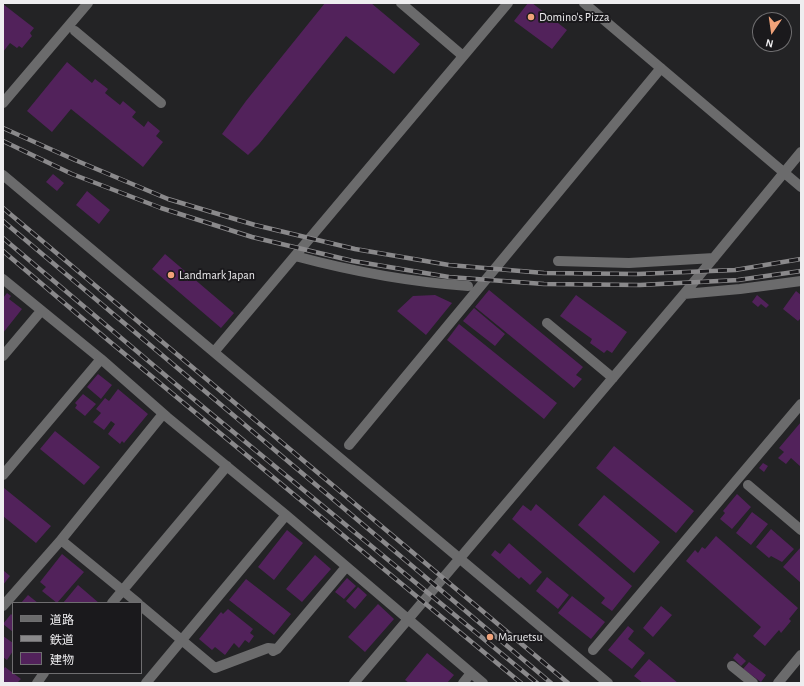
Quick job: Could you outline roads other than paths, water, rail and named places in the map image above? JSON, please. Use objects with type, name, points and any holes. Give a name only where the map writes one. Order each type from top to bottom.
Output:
[{"type":"street","points":[[3,103],[88,3]]},
{"type":"street","points":[[401,3],[463,56]]},
{"type":"street","points":[[214,352],[508,3]]},
{"type":"street","points":[[584,3],[801,187]]},
{"type":"street","points":[[75,31],[161,103]]},
{"type":"street","points":[[349,445],[661,68]]},
{"type":"street","points":[[354,683],[684,294],[801,152]]},
{"type":"street","points":[[3,175],[608,683]]},
{"type":"street","points":[[295,256],[321,263],[381,275],[438,284],[468,286]]},
{"type":"street","points":[[558,261],[629,263],[714,258]]},
{"type":"street","points":[[3,278],[163,414],[286,515],[483,683]]},
{"type":"street","points":[[684,294],[740,289],[801,281]]},
{"type":"street","points":[[3,356],[41,311]]},
{"type":"street","points":[[547,323],[613,378]]},
{"type":"street","points":[[3,474],[101,360]]},
{"type":"street","points":[[593,650],[801,404]]},
{"type":"street","points":[[3,606],[61,540],[163,414]]},
{"type":"street","points":[[113,602],[227,466]]},
{"type":"street","points":[[748,485],[801,530]]},
{"type":"street","points":[[146,683],[183,641],[286,515]]},
{"type":"street","points":[[61,540],[137,602]]},
{"type":"street","points":[[268,654],[278,649],[346,567]]},
{"type":"street","points":[[142,607],[215,668],[268,648],[278,649]]},
{"type":"street","points":[[778,683],[801,655]]},
{"type":"street","points":[[732,666],[753,683]]},
{"type":"street","points":[[463,683],[472,673]]},
{"type":"street","points":[[37,683],[43,674]]},
{"type":"railway","points":[[3,128],[168,199],[255,225],[355,249],[449,265],[544,273],[638,274],[735,270],[801,259]]},
{"type":"railway","points":[[3,141],[72,174],[161,208],[252,237],[353,261],[449,277],[544,284],[640,285],[738,280],[801,271]]},
{"type":"railway","points":[[3,208],[568,683]]},
{"type":"railway","points":[[3,221],[551,683]]},
{"type":"railway","points":[[3,238],[185,392],[537,683]]},
{"type":"railway","points":[[3,251],[109,341],[521,683]]},
{"type":"place","name":"Domino's Pizza","points":[[531,17]]},
{"type":"place","name":"Landmark Japan","points":[[171,275]]},
{"type":"place","name":"Maruetsu","points":[[490,637]]}]
